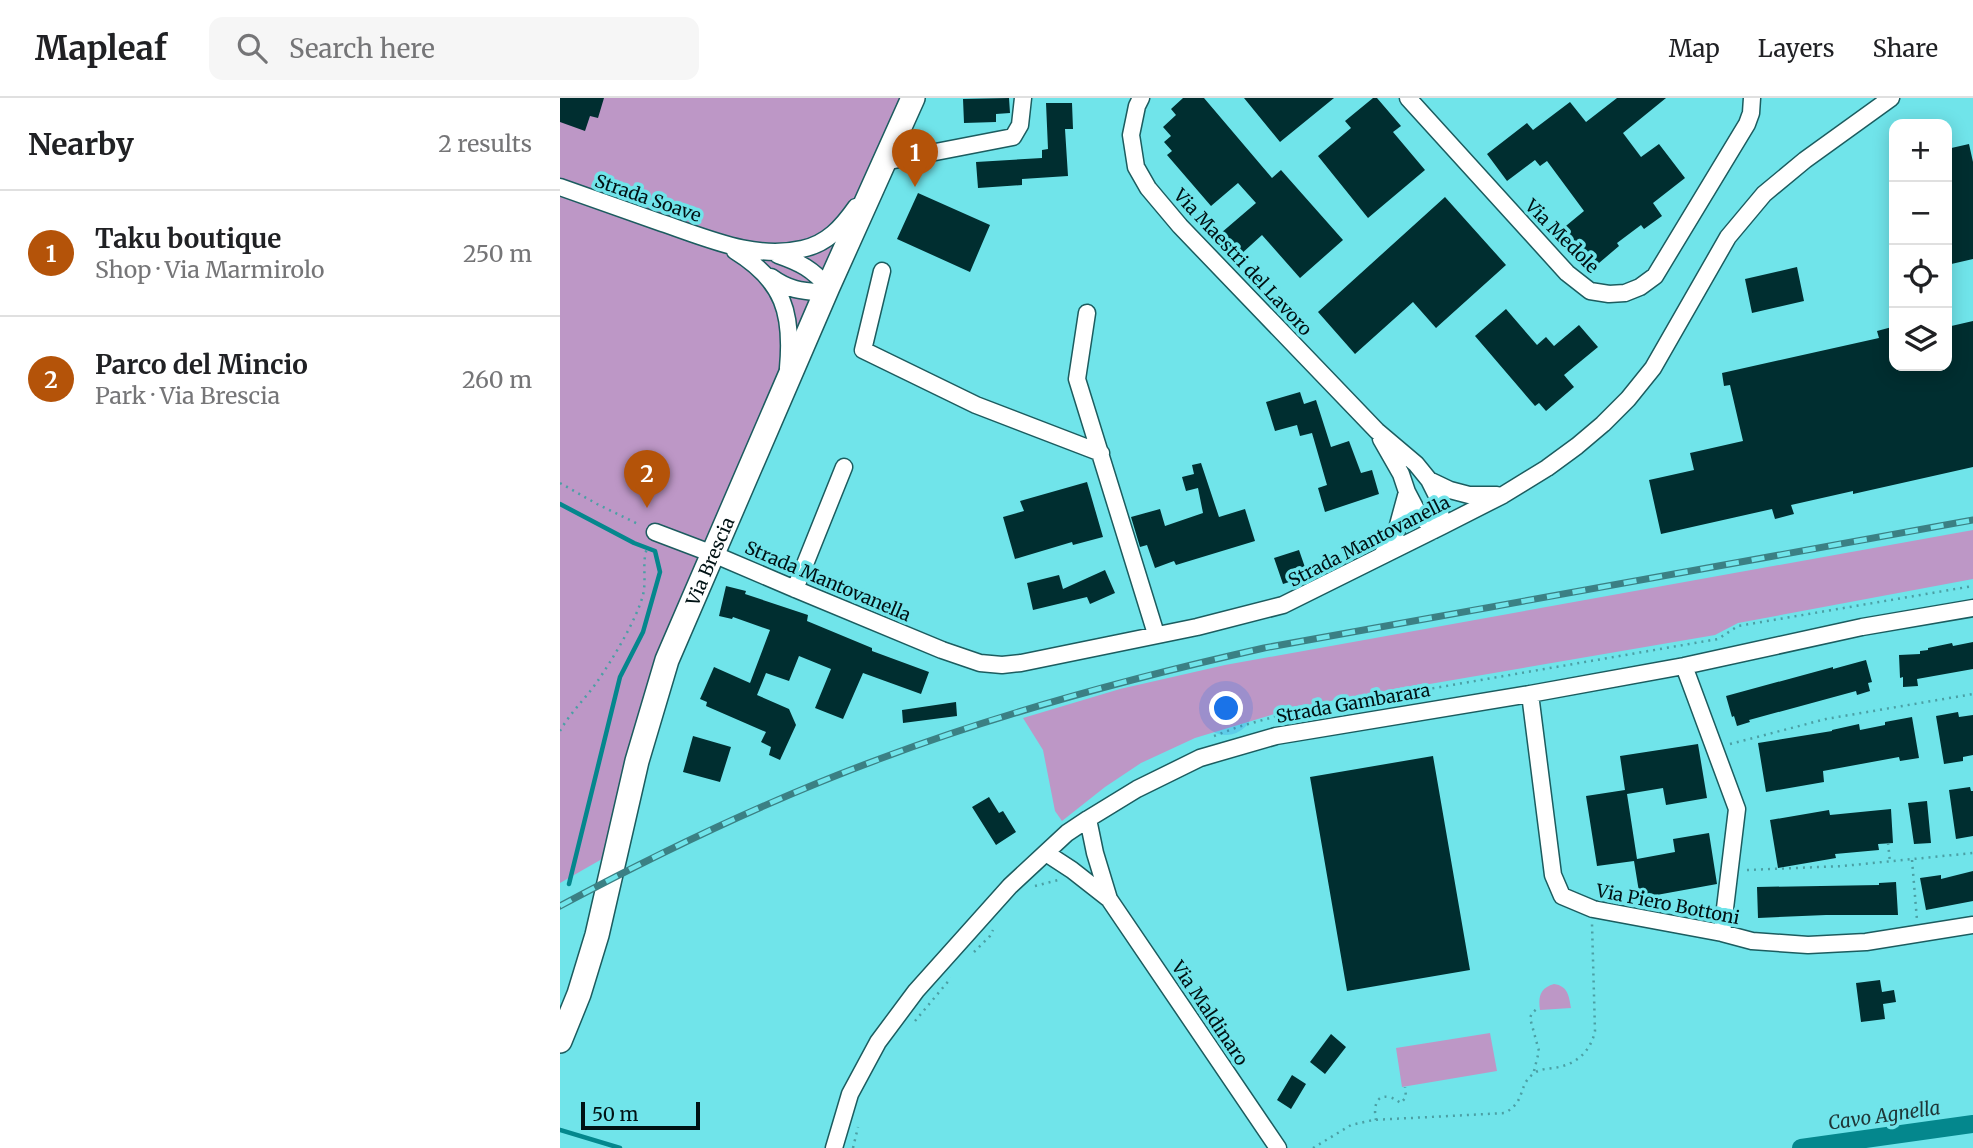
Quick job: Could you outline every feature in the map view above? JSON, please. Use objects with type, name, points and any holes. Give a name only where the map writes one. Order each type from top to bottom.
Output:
[{"type":"main road","name":"Via Brescia","points":[[560,1041],[579,993],[597,935],[637,761],[667,660],[872,186],[913,98]]},
{"type":"street","points":[[884,162],[1013,137],[1020,125],[1023,98]]},
{"type":"street","name":"Via Maestri del Lavoro","points":[[1141,98],[1131,135],[1136,167],[1148,188],[1180,226],[1377,431]]},
{"type":"street","name":"Via Medole","points":[[1408,98],[1567,273],[1590,291],[1609,294],[1625,293],[1640,287],[1655,276],[1747,124],[1752,98]]},
{"type":"street","name":"Strada Mantovanella","points":[[655,532],[942,650],[981,663],[1021,663],[1283,606],[1503,495],[1577,446],[1603,424],[1653,368],[1728,237],[1764,194],[1805,160],[1891,98]]},
{"type":"street","points":[[775,253],[804,249],[822,242],[838,231],[872,186]]},
{"type":"street","name":"Strada Soave","points":[[560,187],[724,244]]},
{"type":"street","points":[[724,244],[775,253],[801,263],[814,272],[827,290]]},
{"type":"street","points":[[724,244],[780,284],[798,291],[827,290]]},
{"type":"street","points":[[763,271],[780,296],[789,322],[787,385]]},
{"type":"street","points":[[882,271],[863,350],[976,405],[1101,453]]},
{"type":"street","points":[[1087,313],[1077,379],[1156,634]]},
{"type":"street","points":[[1377,431],[1416,464],[1429,480],[1438,498],[1438,528]]},
{"type":"street","points":[[1377,431],[1401,474],[1418,513],[1438,528]]},
{"type":"street","points":[[795,589],[844,467]]},
{"type":"street","points":[[1429,480],[1469,495],[1503,495]]},
{"type":"street","points":[[1380,558],[1395,536],[1407,492]]},
{"type":"street","name":"Strada Gambarara","points":[[834,1148],[850,1094],[878,1042],[916,991],[1010,886],[1067,833],[1137,789],[1199,758],[1276,736],[1684,666],[1862,627],[1973,608]]},
{"type":"street","points":[[1684,666],[1737,809],[1721,933]]},
{"type":"street","name":"Via Piero Bottoni","points":[[1530,694],[1553,875],[1562,896],[1593,909],[1752,940],[1808,945],[1866,942],[1973,925]]},
{"type":"street","name":"Via Maldinaro","points":[[1088,819],[1095,853],[1110,900],[1278,1148]]},
{"type":"street","name":"Via Maldinaro","points":[[1046,853],[1110,900]]},
{"type":"path","points":[[560,482],[597,504],[655,532]]},
{"type":"path","points":[[560,731],[567,718],[596,683],[629,627],[643,594],[644,554]]},
{"type":"path","points":[[1214,736],[1284,714],[1717,639],[1738,626],[1973,586]]},
{"type":"path","points":[[1731,743],[1826,719],[1973,694]]},
{"type":"path","points":[[1888,844],[1890,862]]},
{"type":"path","points":[[1729,869],[1798,869],[1973,853]]},
{"type":"path","points":[[1912,860],[1919,934]]},
{"type":"path","points":[[1030,888],[1056,881],[1072,870]]},
{"type":"path","points":[[1313,1148],[1351,1125],[1376,1120],[1505,1113],[1515,1107],[1525,1082],[1534,1073],[1578,1060],[1593,1040],[1593,909]]},
{"type":"path","points":[[967,960],[990,936],[994,927]]},
{"type":"path","points":[[913,1024],[952,977]]},
{"type":"path","points":[[1534,1073],[1539,1051],[1530,1018],[1531,1013],[1539,1007]]},
{"type":"path","points":[[1376,1120],[1377,1102],[1383,1097],[1401,1102],[1406,1097],[1405,1087]]},
{"type":"path","points":[[853,1148],[860,1120]]},
{"type":"shaded area","points":[[560,98],[912,98],[684,620],[616,851],[560,883]]},
{"type":"shaded area","points":[[1973,530],[1973,579],[1738,623],[1715,635],[1301,706],[1195,738],[1141,763],[1062,821],[1055,811],[1043,750],[1023,718],[1120,689],[1225,665]]},
{"type":"shaded area","points":[[1554,984],[1565,989],[1571,1008],[1540,1010],[1541,994]]},
{"type":"shaded area","points":[[1490,1033],[1497,1071],[1402,1087],[1396,1048]]},
{"type":"building","points":[[560,98],[604,98],[598,118],[590,116],[585,131],[560,122]]},
{"type":"building","points":[[1009,98],[1010,113],[996,114],[996,122],[964,123],[963,99]]},
{"type":"building","points":[[1183,98],[1204,98],[1272,178],[1281,170],[1343,240],[1300,278],[1262,235],[1240,255],[1221,233],[1256,203],[1238,183],[1211,206],[1167,155],[1172,151],[1164,142],[1171,136],[1163,127],[1176,115],[1171,109]]},
{"type":"building","points":[[1244,98],[1334,98],[1280,142]]},
{"type":"building","points":[[1373,98],[1377,98],[1401,126],[1393,132],[1425,170],[1368,218],[1318,156],[1351,128],[1345,121]]},
{"type":"building","points":[[1617,98],[1666,98],[1623,133],[1641,157],[1659,144],[1685,178],[1653,203],[1662,216],[1644,229],[1641,225],[1617,243],[1619,246],[1592,269],[1561,230],[1584,211],[1547,161],[1540,166],[1535,160],[1507,181],[1487,154],[1527,123],[1533,130],[1570,102],[1586,122]]},
{"type":"building","points":[[1046,103],[1072,103],[1073,129],[1065,129],[1068,176],[1022,179],[1022,185],[978,188],[976,162],[1042,158],[1042,150],[1048,149]]},
{"type":"building","points":[[1969,144],[1973,162],[1973,259],[1952,264],[1952,182],[1952,148]]},
{"type":"building","points":[[918,193],[990,225],[970,272],[897,239]]},
{"type":"building","points":[[1445,197],[1506,265],[1436,328],[1413,302],[1355,354],[1318,312]]},
{"type":"building","points":[[1797,267],[1804,301],[1752,313],[1745,279]]},
{"type":"building","points":[[1506,309],[1537,345],[1546,337],[1554,346],[1579,325],[1598,347],[1564,375],[1574,387],[1546,411],[1539,403],[1535,406],[1475,336]]},
{"type":"building","points":[[1973,321],[1973,467],[1791,505],[1794,514],[1775,519],[1772,509],[1661,534],[1649,480],[1694,470],[1690,453],[1743,441],[1730,385],[1724,386],[1722,373],[1879,338],[1877,331],[1889,328],[1889,371],[1952,371],[1952,326]]},
{"type":"building","points":[[1300,392],[1304,404],[1316,400],[1331,447],[1349,441],[1361,473],[1372,470],[1379,494],[1325,512],[1318,488],[1327,485],[1312,433],[1300,436],[1297,425],[1275,431],[1266,402]]},
{"type":"building","points":[[1201,463],[1219,517],[1245,509],[1255,541],[1176,565],[1174,561],[1155,568],[1147,545],[1140,547],[1131,517],[1160,509],[1165,526],[1203,513],[1198,488],[1186,491],[1182,477],[1194,474],[1192,465]]},
{"type":"building","points":[[1087,482],[1103,537],[1073,545],[1072,542],[1015,559],[1003,517],[1024,511],[1020,501]]},
{"type":"building","points":[[1299,550],[1308,576],[1283,584],[1274,558]]},
{"type":"building","points":[[1105,570],[1115,593],[1090,604],[1087,597],[1033,610],[1027,583],[1059,575],[1063,589]]},
{"type":"building","points":[[726,586],[808,615],[807,621],[872,648],[872,651],[929,672],[921,694],[863,673],[843,719],[815,708],[831,669],[799,656],[789,681],[766,673],[757,695],[789,709],[796,725],[780,760],[769,755],[771,747],[761,742],[766,732],[706,706],[707,702],[700,699],[714,667],[750,683],[770,630],[733,617],[719,616]]},
{"type":"building","points":[[1973,642],[1973,669],[1917,679],[1918,686],[1903,687],[1899,655],[1920,654],[1920,651],[1928,648],[1952,643],[1953,646]]},
{"type":"building","points":[[1866,660],[1872,682],[1868,683],[1870,691],[1857,695],[1856,691],[1749,720],[1750,722],[1737,726],[1734,716],[1732,717],[1726,696]]},
{"type":"building","points":[[956,702],[957,716],[903,723],[902,710]]},
{"type":"building","points":[[1958,712],[1959,717],[1973,715],[1973,755],[1963,757],[1963,761],[1944,764],[1936,716]]},
{"type":"building","points":[[1912,717],[1919,758],[1900,761],[1899,757],[1823,771],[1824,782],[1766,792],[1758,743],[1859,724],[1860,730]]},
{"type":"building","points":[[693,736],[731,747],[720,782],[683,772]]},
{"type":"building","points":[[1698,744],[1707,798],[1666,805],[1663,788],[1627,794],[1637,859],[1675,852],[1673,839],[1709,833],[1717,884],[1640,898],[1634,861],[1597,866],[1586,796],[1625,790],[1620,756]]},
{"type":"building","points":[[1433,756],[1470,970],[1347,991],[1310,777]]},
{"type":"building","points":[[1970,787],[1973,791],[1973,836],[1956,839],[1949,790]]},
{"type":"building","points":[[989,797],[999,813],[1003,811],[1016,832],[996,845],[972,807]]},
{"type":"building","points":[[1927,801],[1931,843],[1914,844],[1908,803]]},
{"type":"building","points":[[1891,809],[1893,843],[1878,844],[1879,850],[1835,854],[1836,858],[1778,868],[1770,820],[1829,810],[1830,815]]},
{"type":"building","points":[[1973,871],[1973,901],[1926,910],[1920,878],[1941,875],[1941,879]]},
{"type":"building","points":[[1896,882],[1898,915],[1758,918],[1757,887],[1879,885]]},
{"type":"building","points":[[1880,980],[1882,992],[1894,990],[1896,1002],[1883,1004],[1885,1019],[1861,1022],[1856,983]]},
{"type":"building","points":[[1331,1034],[1346,1047],[1325,1074],[1310,1062]]},
{"type":"building","points":[[1292,1075],[1306,1084],[1291,1109],[1277,1100]]},
{"type":"waterway","points":[[560,504],[634,543],[655,551],[660,572],[643,632],[620,677],[569,884]]},
{"type":"waterway","name":"Cavo Agnella","points":[[1801,1148],[1973,1124]]},
{"type":"waterway","points":[[560,1130],[620,1148]]},
{"type":"railway","points":[[560,906],[718,826],[841,774],[976,725],[1119,683],[1264,648],[1973,520]]},
{"type":"place","name":"Taku boutique","points":[[915,187]]},
{"type":"place","name":"Parco del Mincio","points":[[647,508]]}]
